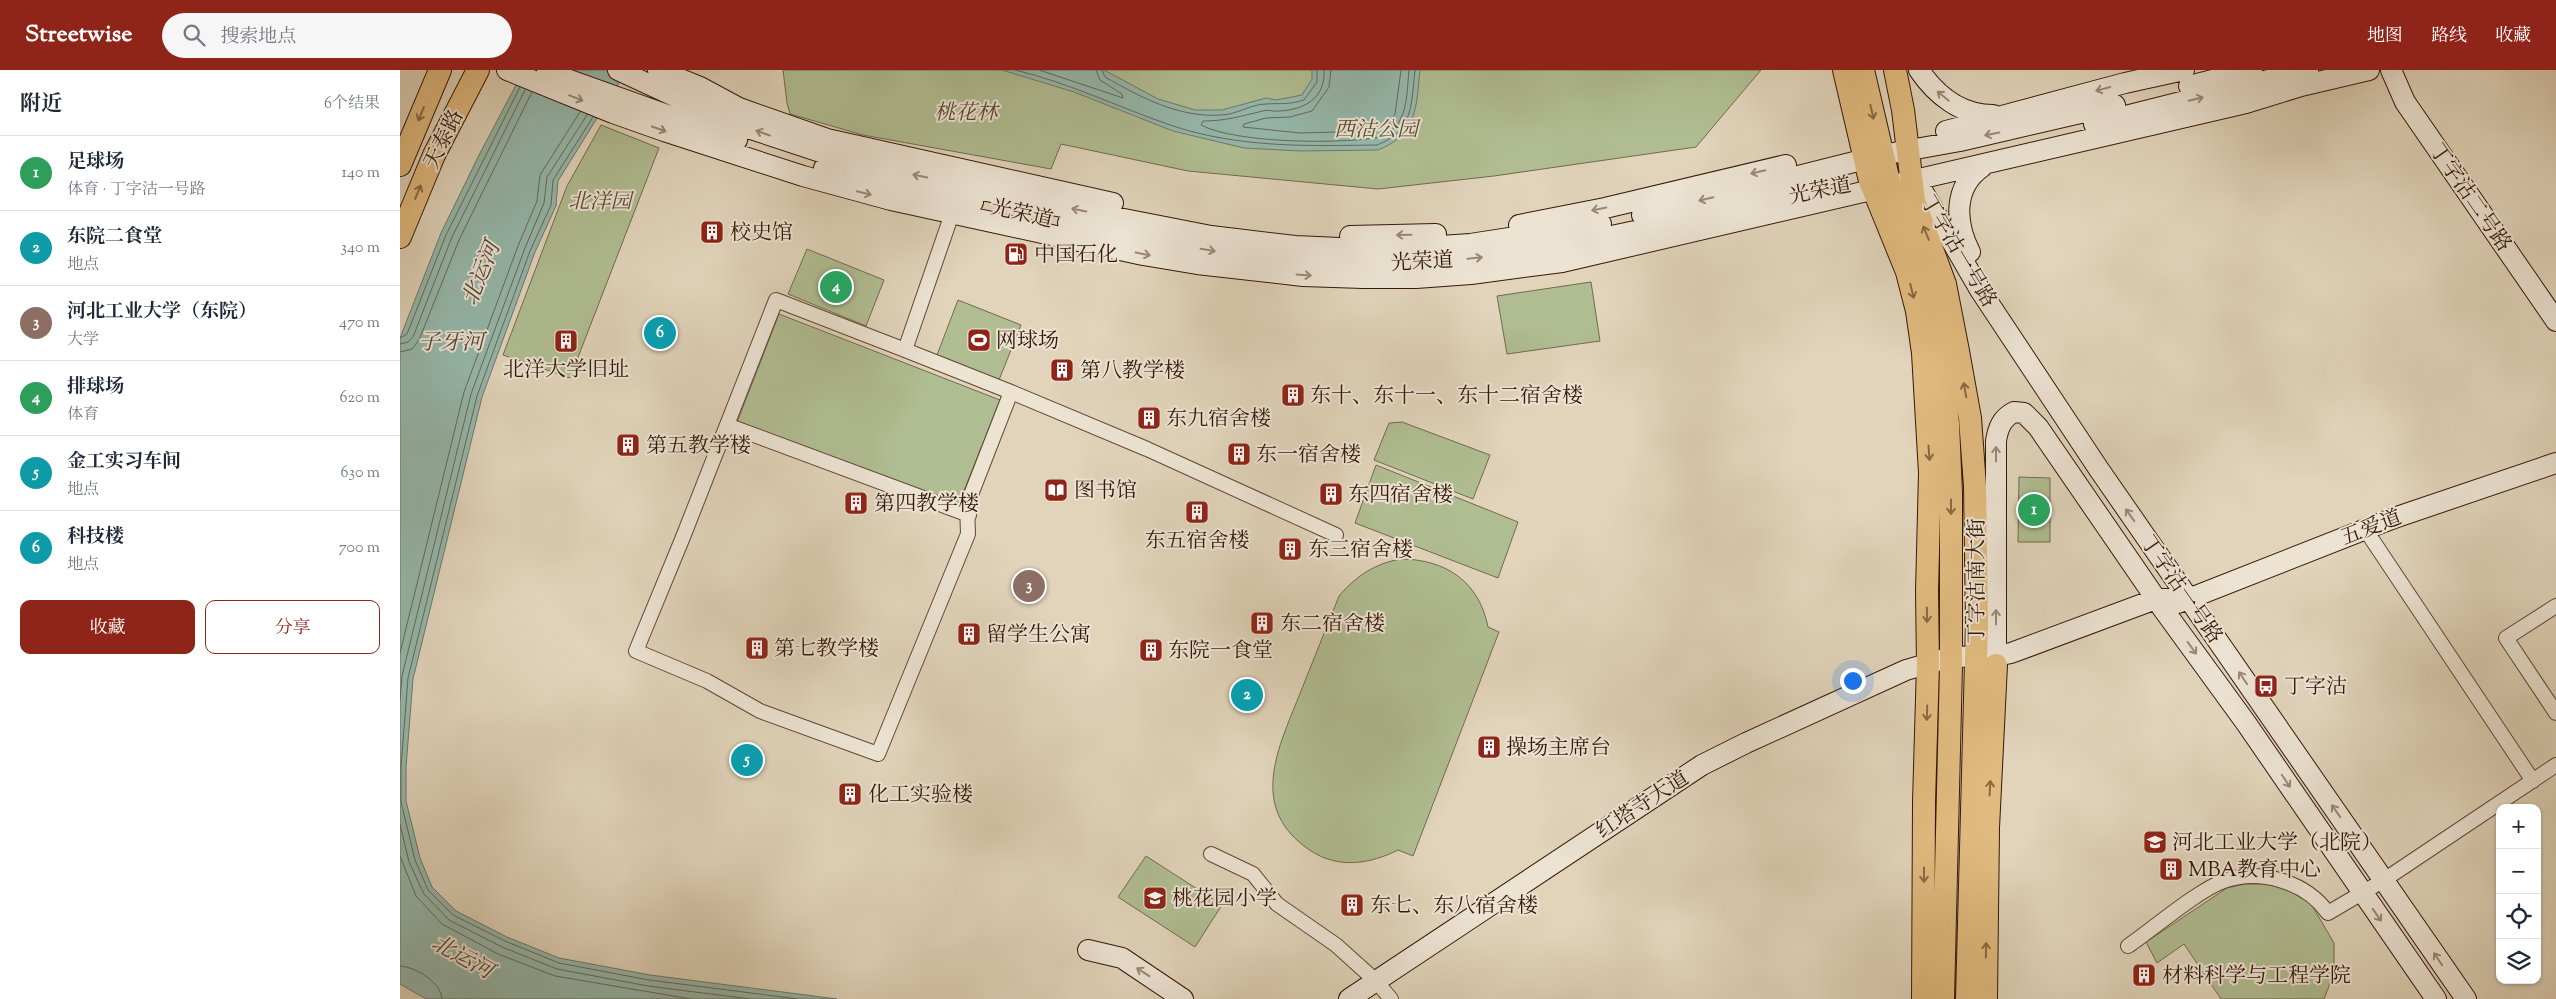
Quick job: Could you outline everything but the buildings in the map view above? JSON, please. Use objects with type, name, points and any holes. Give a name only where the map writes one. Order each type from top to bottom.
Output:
[{"type":"main road","name":"天泰路","points":[[400,165],[440,70]]},
{"type":"main road","name":"天泰路","points":[[400,237],[434,154],[478,70]]},
{"type":"main road","name":"光荣道","points":[[541,70],[616,106],[815,166],[959,191]]},
{"type":"main road","points":[[658,70],[700,87],[739,108],[827,139],[959,191],[1241,228],[1354,236],[1498,229],[1606,208],[1876,168],[1911,165],[1984,166],[2246,103],[2301,86],[2369,70]]},
{"type":"main road","points":[[680,70],[700,87]]},
{"type":"main road","points":[[1844,70],[1907,272],[1917,311],[1923,353],[1930,473],[1924,802],[1923,999]]},
{"type":"main road","points":[[1863,70],[1876,168]]},
{"type":"main road","name":"丁字沽南大街","points":[[1895,70],[1903,110],[1917,212],[1945,284],[1970,418],[1976,486],[1986,661],[1968,892],[1967,999]]},
{"type":"main road","points":[[1903,110],[1911,70]]},
{"type":"main road","points":[[1919,70],[1932,86],[1954,105],[1984,115],[2005,115]]},
{"type":"main road","points":[[1911,165],[2005,115],[2125,83],[2184,70]]},
{"type":"main road","points":[[1911,165],[2040,124],[2252,70]]},
{"type":"main road","points":[[1876,168],[1911,165],[2308,70]]},
{"type":"main road","name":"丁字沽二号路","points":[[2392,70],[2405,102],[2556,321]]},
{"type":"main road","points":[[511,72],[616,106]]},
{"type":"main road","name":"光荣道","points":[[624,72],[702,109],[790,143],[845,160],[1139,238],[1213,251],[1312,261],[1384,264],[1457,260],[1572,244],[1876,168]]},
{"type":"main road","name":"丁字沽一号路","points":[[1911,165],[1980,290],[2098,468],[2466,999]]},
{"type":"main road","points":[[1984,166],[1973,173],[1965,184],[1960,201],[1960,217],[1965,242],[1996,314]]},
{"type":"main road","name":"丁字沽南大街","points":[[1876,168],[1923,268],[1939,344],[1948,424],[1951,661],[1943,999]]},
{"type":"main road","name":"丁字沽一号路","points":[[1986,661],[1997,430],[2002,422],[2014,412],[2024,413],[2038,427],[2159,604],[2246,723],[2436,999]]},
{"type":"main road","name":"五爱道","points":[[1986,661],[2030,657],[2159,604],[2188,598],[2364,529],[2556,463]]},
{"type":"main road","name":"红塔寺大道","points":[[1350,999],[1702,765],[1906,670],[1928,664],[1951,661],[1986,661]]},
{"type":"main road","points":[[1986,661],[1988,828],[1986,999]]},
{"type":"main road","points":[[1968,892],[1988,828]]},
{"type":"main road","points":[[1088,950],[1122,958],[1183,999]]},
{"type":"street","points":[[905,350],[959,191]]},
{"type":"street","points":[[1011,392],[968,505],[970,515],[968,534],[878,754],[768,714],[707,681],[636,651],[776,300],[1011,392],[1147,449],[1336,535]]},
{"type":"street","points":[[728,424],[970,515]]},
{"type":"street","points":[[2364,529],[2533,780]]},
{"type":"street","points":[[2556,606],[2506,638],[2556,713]]},
{"type":"street","points":[[2128,946],[2198,896],[2224,881],[2250,876],[2291,883],[2314,896],[2328,913],[2384,880],[2556,765]]},
{"type":"street","points":[[1211,854],[1253,874],[1277,904],[1336,945],[1376,981],[1391,999]]},
{"type":"green space","name":"西沽公园","points":[[783,70],[1761,70],[1696,147],[1494,176],[1378,189],[1188,171],[1061,144],[1051,169],[863,135],[790,114]]},
{"type":"green space","name":"北洋园","points":[[601,125],[659,148],[570,378],[503,355],[567,186]]},
{"type":"green space","points":[[807,249],[884,280],[866,326],[788,294]]},
{"type":"green space","points":[[1591,282],[1600,341],[1507,354],[1497,296]]},
{"type":"green space","name":"网球场","points":[[958,300],[1021,325],[999,380],[937,355]]},
{"type":"green space","points":[[779,314],[1000,400],[956,511],[736,425]]},
{"type":"green space","points":[[1402,422],[1490,455],[1473,499],[1374,460],[1389,423]]},
{"type":"green space","points":[[1376,465],[1518,522],[1498,578],[1355,523]]},
{"type":"green space","points":[[2019,477],[2050,478],[2050,542],[2018,542]]},
{"type":"green space","points":[[1400,559],[1431,563],[1445,568],[1458,576],[1477,597],[1488,627],[1499,632],[1413,856],[1398,850],[1377,859],[1354,863],[1332,860],[1311,851],[1291,834],[1279,816],[1273,796],[1273,776],[1277,755],[1339,596],[1352,582],[1366,572],[1382,564]]},
{"type":"green space","points":[[1146,856],[1222,905],[1195,947],[1118,897]]},
{"type":"green space","points":[[2245,884],[2267,884],[2288,890],[2310,902],[2334,943],[2334,973],[2324,999],[2221,999],[2184,944],[2157,963],[2146,942],[2227,888]]},
{"type":"water","name":"子牙河","points":[[524,70],[627,70],[558,181],[556,206],[535,252],[482,397],[413,679],[406,767],[406,801],[420,858],[432,887],[456,911],[507,937],[559,958],[650,975],[837,999],[426,999],[400,984],[400,338],[441,233],[479,155]]},
{"type":"water","points":[[1002,70],[1104,70],[1158,99],[1195,110],[1222,110],[1266,98],[1276,100],[1302,95],[1312,79],[1312,70],[1420,70],[1416,107],[1412,118],[1401,136],[1391,143],[1378,150],[1300,151],[1244,148],[1173,131],[1074,92]]},
{"type":"place","name":"校史馆","points":[[712,232]]},
{"type":"place","name":"中国石化","points":[[1016,254]]},
{"type":"place","name":"排球场","points":[[836,287]]},
{"type":"place","name":"科技楼","points":[[660,333]]},
{"type":"place","name":"网球场","points":[[979,340]]},
{"type":"place","name":"北洋大学旧址","points":[[566,341]]},
{"type":"place","name":"第八教学楼","points":[[1062,370]]},
{"type":"place","name":"东十、东十一、东十二宿舍楼","points":[[1293,395]]},
{"type":"place","name":"东九宿舍楼","points":[[1149,418]]},
{"type":"place","name":"第五教学楼","points":[[628,445]]},
{"type":"place","name":"东一宿舍楼","points":[[1239,454]]},
{"type":"place","name":"图书馆","points":[[1056,490]]},
{"type":"place","name":"东四宿舍楼","points":[[1331,494]]},
{"type":"place","name":"第四教学楼","points":[[856,503]]},
{"type":"place","name":"足球场","points":[[2034,510]]},
{"type":"place","name":"东五宿舍楼","points":[[1197,512]]},
{"type":"place","name":"东三宿舍楼","points":[[1290,549]]},
{"type":"place","name":"河北工业大学（东院）","points":[[1029,586]]},
{"type":"place","name":"东二宿舍楼","points":[[1262,623]]},
{"type":"place","name":"留学生公寓","points":[[969,634]]},
{"type":"place","name":"第七教学楼","points":[[757,648]]},
{"type":"place","name":"东院一食堂","points":[[1151,650]]},
{"type":"place","name":"丁字沽","points":[[2266,686]]},
{"type":"place","name":"东院二食堂","points":[[1247,695]]},
{"type":"place","name":"操场主席台","points":[[1489,747]]},
{"type":"place","name":"金工实习车间","points":[[747,760]]},
{"type":"place","name":"化工实验楼","points":[[850,794]]},
{"type":"place","name":"河北工业大学（北院）","points":[[2155,842]]},
{"type":"place","name":"MBA教育中心","points":[[2171,869]]},
{"type":"place","name":"桃花园小学","points":[[1155,898]]},
{"type":"place","name":"东七、东八宿舍楼","points":[[1352,905]]},
{"type":"place","name":"材料科学与工程学院","points":[[2144,975]]},
{"type":"park label","name":"桃花林","points":[[966,112]]},
{"type":"water label","name":"北运河","points":[[480,273]]},
{"type":"water label","name":"北运河","points":[[463,956]]}]
